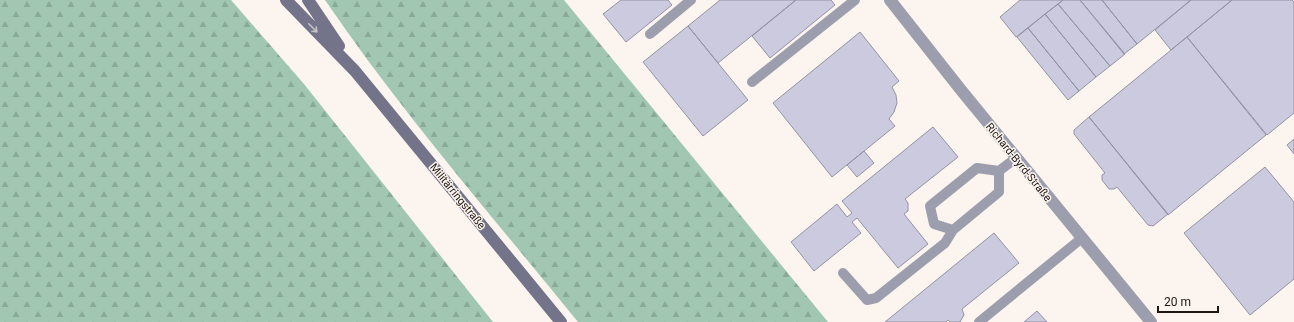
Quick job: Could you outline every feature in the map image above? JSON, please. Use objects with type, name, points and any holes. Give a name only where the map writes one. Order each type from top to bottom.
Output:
[{"type":"main road","name":"Militärringstraße","points":[[286,0],[355,71],[561,322]]},
{"type":"main road","name":"Militärringstraße","points":[[308,0],[355,71]]},
{"type":"street","name":"Richard-Byrd-Straße","points":[[891,1],[1016,158],[1151,322]]},
{"type":"lane","points":[[650,34],[691,0]]},
{"type":"lane","points":[[752,82],[855,0]]},
{"type":"lane","points":[[953,230],[934,224],[930,206],[977,168],[999,171],[1016,158]]},
{"type":"lane","points":[[843,273],[867,300],[876,298],[945,243],[953,230],[999,192],[999,171]]},
{"type":"lane","points":[[979,322],[1082,238]]},
{"type":"green space","points":[[0,0],[231,0],[304,84],[493,322],[0,322]]},
{"type":"green space","points":[[325,0],[564,0],[828,322],[578,322],[416,124],[354,42]]},
{"type":"building","points":[[621,0],[668,0],[672,5],[626,42],[603,14]]},
{"type":"building","points":[[720,0],[796,0],[718,63],[688,26]]},
{"type":"building","points":[[796,0],[831,0],[835,5],[770,58],[752,36]]},
{"type":"building","points":[[1020,0],[1063,0],[1016,37],[1000,17]]},
{"type":"building","points":[[1063,0],[1080,0],[1125,54],[1110,66],[1058,4]]},
{"type":"building","points":[[1080,0],[1102,0],[1137,44],[1124,54]]},
{"type":"building","points":[[1102,0],[1191,0],[1137,44]]},
{"type":"building","points":[[1191,0],[1232,0],[1171,50],[1155,30]]},
{"type":"building","points":[[1232,0],[1292,0],[1294,2],[1294,113],[1267,135],[1187,37]]},
{"type":"building","points":[[1058,4],[1110,66],[1096,77],[1045,14]]},
{"type":"building","points":[[1045,14],[1096,77],[1079,91],[1028,28]]},
{"type":"building","points":[[688,26],[748,100],[703,136],[643,62]]},
{"type":"building","points":[[1028,28],[1079,91],[1068,100],[1017,37]]},
{"type":"building","points":[[860,32],[899,81],[892,87],[896,95],[897,103],[894,112],[889,119],[895,126],[832,177],[773,103]]},
{"type":"building","points":[[1187,37],[1266,135],[1168,215],[1089,117]]},
{"type":"building","points":[[1089,117],[1168,214],[1153,226],[1148,225],[1117,187],[1114,189],[1109,189],[1102,180],[1102,175],[1105,173],[1074,134],[1074,130]]},
{"type":"building","points":[[933,127],[958,157],[905,199],[908,203],[908,211],[904,214],[928,244],[898,268],[857,218],[852,222],[861,233],[814,271],[791,242],[837,204],[847,217],[852,213],[842,201]]},
{"type":"building","points":[[1294,139],[1294,154],[1287,145]]},
{"type":"building","points":[[864,151],[874,163],[857,177],[847,165]]},
{"type":"building","points":[[1265,167],[1294,202],[1294,279],[1250,315],[1184,233]]},
{"type":"building","points":[[994,233],[1019,263],[962,309],[964,315],[960,322],[950,322],[948,320],[946,322],[885,322]]},
{"type":"building","points":[[1037,311],[1047,322],[1024,322]]}]
